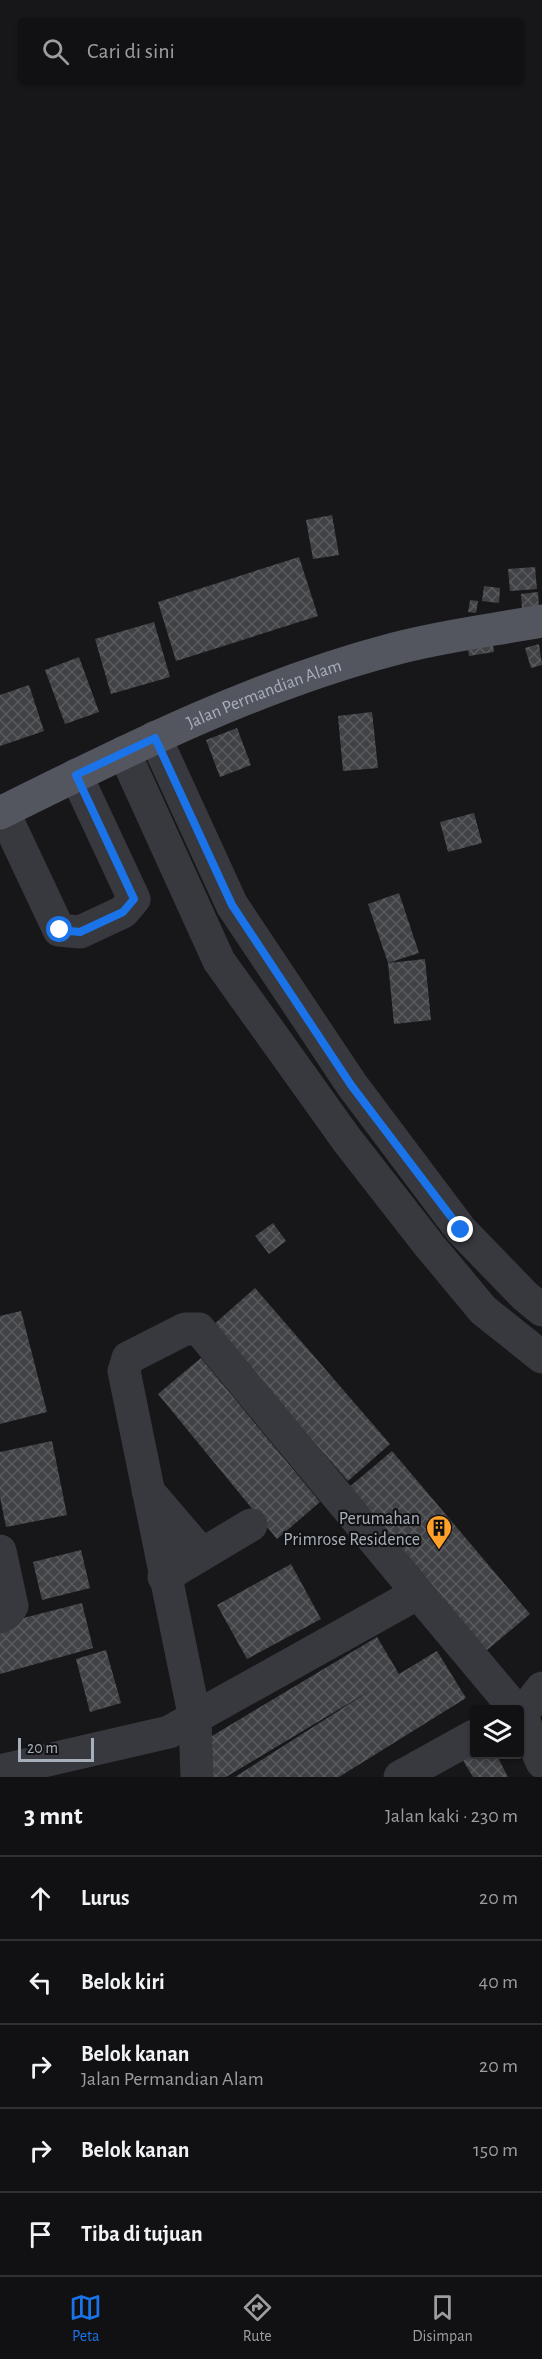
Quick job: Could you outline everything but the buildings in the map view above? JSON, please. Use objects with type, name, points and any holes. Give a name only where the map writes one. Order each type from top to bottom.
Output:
[{"type":"main road","name":"Jalan Permandian Alam","points":[[1,812],[155,738],[313,673],[396,648],[542,621]]},
{"type":"street","points":[[155,738],[232,905],[351,1085],[461,1230],[525,1296],[542,1310]]},
{"type":"street","points":[[124,752],[219,961],[347,1140],[429,1245],[483,1310],[542,1357]]},
{"type":"street","points":[[1,812],[60,930],[80,932],[123,912],[134,899],[76,775]]},
{"type":"street","points":[[197,1777],[195,1719],[164,1577],[124,1371],[128,1358],[185,1329],[199,1329],[418,1593],[517,1705]]},
{"type":"street","points":[[147,1490],[202,1554]]},
{"type":"street","points":[[164,1577],[251,1525]]},
{"type":"street","points":[[0,1617],[12,1606],[1,1563]]},
{"type":"street","points":[[0,1771],[44,1769],[169,1732],[418,1593]]},
{"type":"street","points":[[542,1688],[524,1713],[542,1762]]},
{"type":"street","points":[[400,1777],[470,1738]]},
{"type":"place","name":"Perumahan Primrose Residence","points":[[439,1551]]},
{"type":"route","points":[[60,930],[80,932],[123,912],[134,899],[76,775],[155,738],[232,905],[351,1085],[461,1230]]}]
